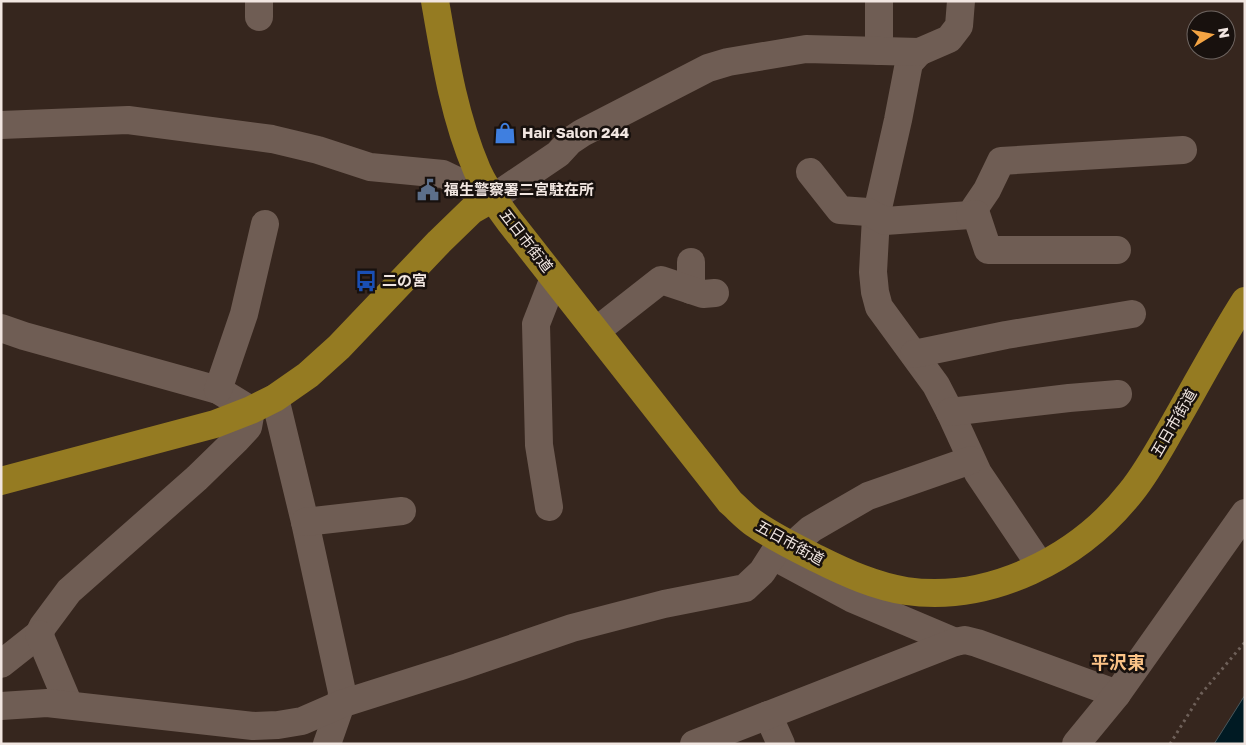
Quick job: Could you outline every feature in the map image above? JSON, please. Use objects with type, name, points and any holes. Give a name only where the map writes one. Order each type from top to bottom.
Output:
[{"type":"main road","name":"五日市街道","points":[[435,1],[457,115],[478,171],[493,198],[510,222],[730,502],[782,548],[864,580],[887,587],[916,592],[954,592],[985,587],[1021,575],[1071,548],[1098,528],[1130,493],[1158,453],[1245,301]]},
{"type":"main road","points":[[1,481],[215,424],[275,398],[308,375],[339,347],[472,210],[493,198]]},
{"type":"street","points":[[879,1],[879,50]]},
{"type":"street","points":[[961,1],[959,26],[949,39],[919,52],[909,63],[876,217],[873,272],[879,307],[936,385],[971,460],[989,491],[1018,530],[1040,565]]},
{"type":"street","points":[[1,125],[128,120],[272,139],[318,150],[370,167],[443,174],[493,198],[558,154],[570,141],[582,133],[708,68],[728,62],[806,50],[919,52]]},
{"type":"street","points":[[970,215],[987,190],[1000,161],[1184,150]]},
{"type":"street","points":[[810,172],[840,210],[868,212],[885,221],[935,219],[976,214],[988,250],[1117,250]]},
{"type":"street","points":[[218,390],[244,314],[265,224]]},
{"type":"street","points":[[596,331],[661,280],[703,292],[691,262]]},
{"type":"street","points":[[549,507],[539,445],[536,324],[554,278]]},
{"type":"street","points":[[914,354],[1006,335],[1132,314]]},
{"type":"street","points":[[1,664],[40,634],[43,626],[68,590],[197,478],[248,427],[251,410],[218,390],[13,332]]},
{"type":"street","points":[[950,412],[1118,394]]},
{"type":"street","points":[[275,398],[305,522],[342,692],[341,704],[327,744]]},
{"type":"street","points":[[1,706],[47,703],[253,726],[278,725],[302,721],[341,704],[572,628],[672,602],[745,588],[762,572],[782,548],[868,496],[971,460]]},
{"type":"street","points":[[305,522],[402,511]]},
{"type":"street","points":[[1076,744],[1117,694],[1245,513]]},
{"type":"street","points":[[782,548],[851,598],[955,642]]},
{"type":"street","points":[[40,634],[70,706]]},
{"type":"street","points":[[694,744],[955,642],[965,640],[1117,694]]},
{"type":"street","points":[[768,715],[781,744]]},
{"type":"path","points":[[1170,744],[1201,694],[1245,642]]},
{"type":"water","points":[[1245,695],[1245,744],[1214,744]]},
{"type":"place","name":"Hair Salon 244","points":[[505,133]]},
{"type":"place","name":"福生警察署二宮駐在所","points":[[428,190]]},
{"type":"place","name":"二の宮","points":[[366,281]]},
{"type":"district","name":"平沢東","points":[[1118,663]]}]
